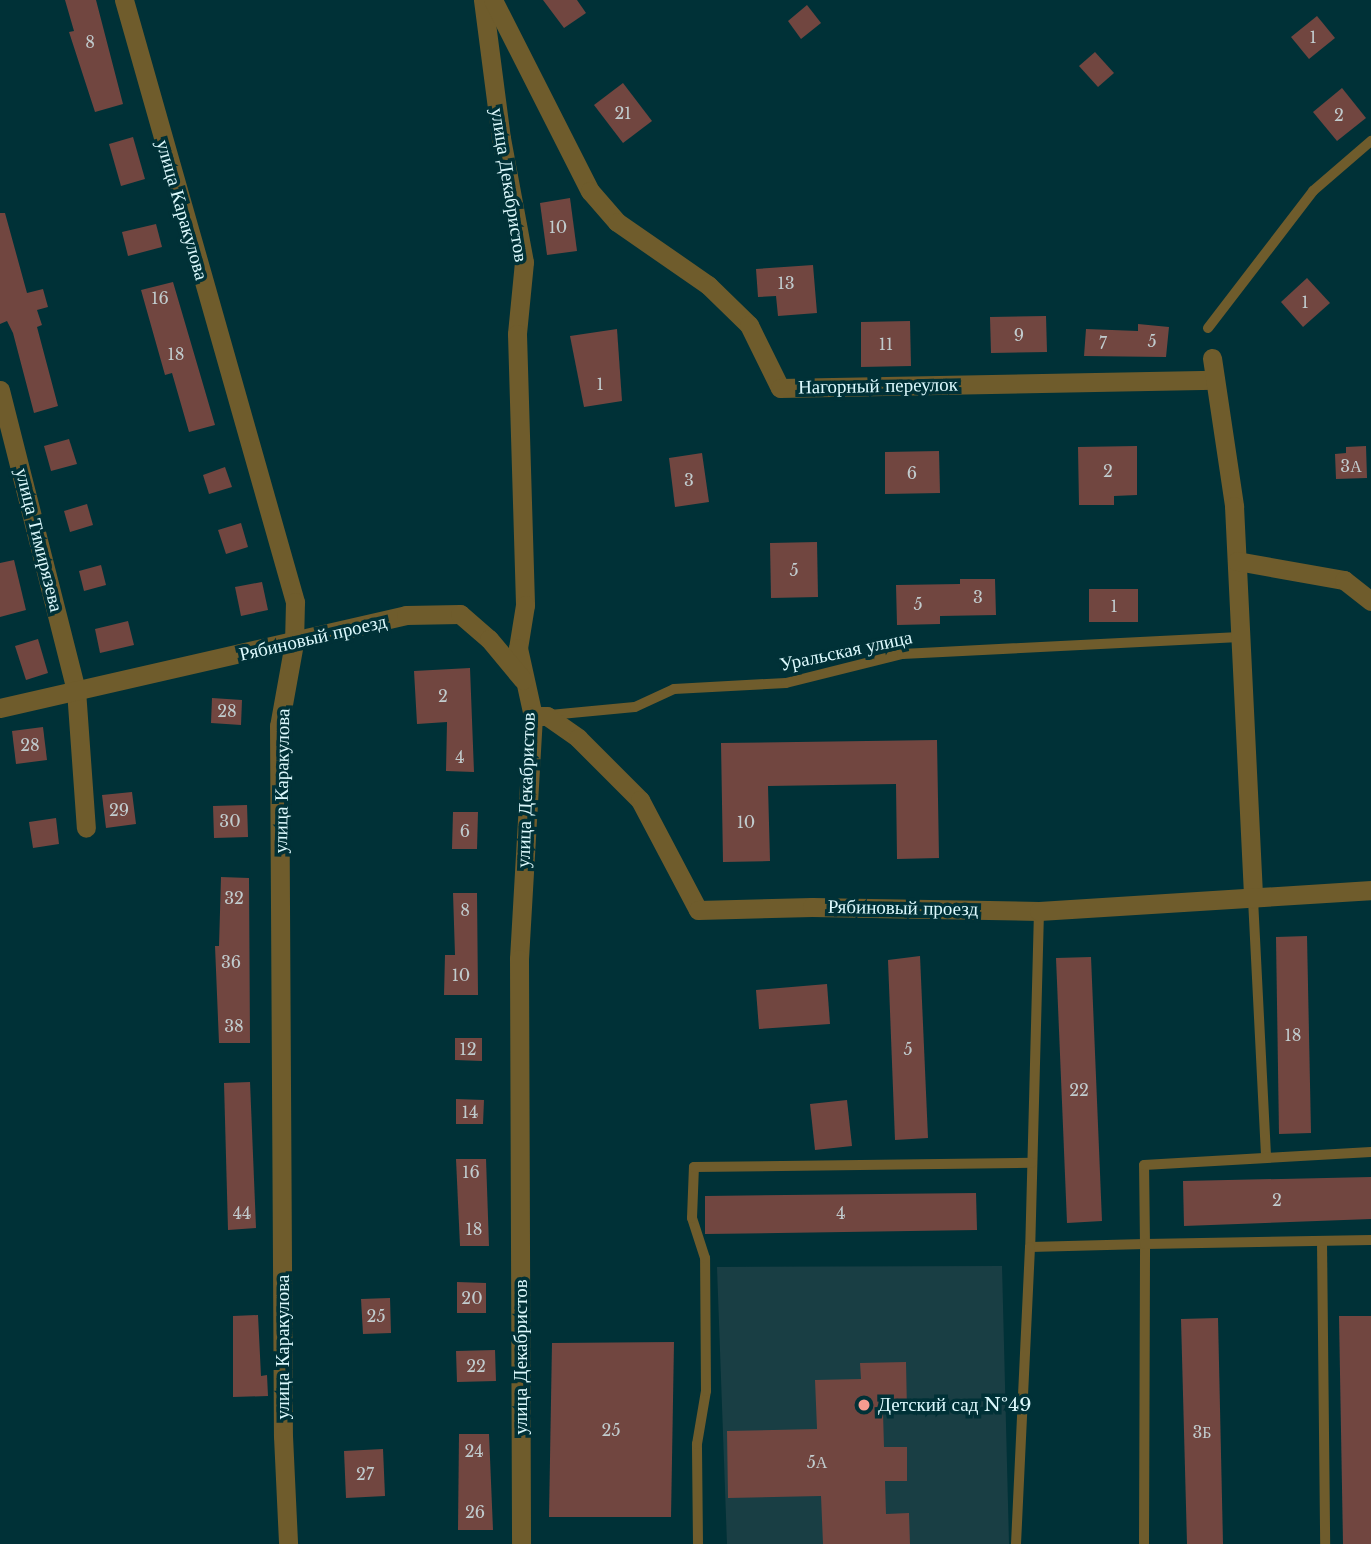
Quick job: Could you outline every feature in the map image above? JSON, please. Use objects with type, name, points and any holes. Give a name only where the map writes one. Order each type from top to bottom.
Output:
[{"type":"street","name":"улица Каракулова","points":[[124,0],[295,602],[294,643],[279,726],[283,1436],[288,1544]]},
{"type":"street","name":"улица Декабристов","points":[[483,0],[501,138],[524,262],[517,334],[525,605],[518,648],[524,681],[540,716],[519,959],[521,1544]]},
{"type":"street","name":"Нагорный переулок","points":[[493,0],[590,191],[617,222],[708,285],[749,325],[780,388],[1215,380]]},
{"type":"street","points":[[1212,358],[1234,506],[1253,899]]},
{"type":"street","name":"улица Тимирязева","points":[[0,390],[76,690],[86,828]]},
{"type":"street","points":[[1237,561],[1344,580],[1371,601]]},
{"type":"street","name":"Рябиновый проезд","points":[[0,708],[294,643],[406,615],[460,614],[489,639],[524,681]]},
{"type":"street","name":"Рябиновый проезд","points":[[540,716],[578,738],[640,800],[698,910],[812,907],[1039,911],[1371,890]]},
{"type":"lane","points":[[1208,328],[1312,191],[1371,141]]},
{"type":"lane","name":"Уральская улица","points":[[540,716],[635,707],[674,689],[786,683],[902,654],[1240,637]]},
{"type":"lane","points":[[1253,899],[1266,1157]]},
{"type":"lane","points":[[1016,1544],[1030,1247],[1039,911]]},
{"type":"lane","points":[[1144,1544],[1144,1165],[1371,1152]]},
{"type":"lane","points":[[698,1544],[698,1444],[705,1391],[705,1258],[692,1218],[694,1167],[1032,1163]]},
{"type":"lane","points":[[1030,1247],[1371,1240]]},
{"type":"lane","points":[[1322,1241],[1325,1544]]},
{"type":"shaded area","name":"Детский сад №49","points":[[1002,1266],[1009,1544],[727,1544],[717,1267]]},
{"type":"building","points":[[65,0],[96,0],[123,104],[95,112],[69,32],[74,31]]},
{"type":"building","points":[[543,0],[577,0],[586,13],[564,28]]},
{"type":"building","points":[[807,5],[821,23],[801,39],[788,21]]},
{"type":"building","points":[[1317,16],[1335,38],[1309,59],[1291,37]]},
{"type":"building","points":[[1095,52],[1114,73],[1098,87],[1079,66]]},
{"type":"building","points":[[623,83],[652,121],[623,143],[594,105]]},
{"type":"building","points":[[1342,88],[1366,118],[1337,141],[1313,112]]},
{"type":"building","points":[[133,137],[145,179],[121,186],[109,144]]},
{"type":"building","points":[[570,198],[577,251],[547,255],[540,203]]},
{"type":"building","points":[[0,213],[5,213],[27,293],[43,289],[48,307],[37,310],[42,325],[37,327],[58,406],[34,413],[13,333],[7,321],[0,324]]},
{"type":"building","points":[[156,224],[162,247],[128,256],[122,232]]},
{"type":"building","points":[[813,265],[817,313],[778,316],[776,296],[758,297],[756,269]]},
{"type":"building","points":[[1307,278],[1330,303],[1303,327],[1281,302]]},
{"type":"building","points":[[173,282],[215,425],[189,432],[172,373],[165,375],[141,290]]},
{"type":"building","points":[[1046,316],[1047,352],[991,353],[990,317]]},
{"type":"building","points":[[910,321],[911,366],[861,367],[861,322]]},
{"type":"building","points":[[1138,324],[1169,327],[1166,357],[1084,356],[1086,329],[1138,331]]},
{"type":"building","points":[[617,329],[622,401],[584,407],[570,336]]},
{"type":"building","points":[[69,439],[77,464],[51,471],[44,446]]},
{"type":"building","points":[[1137,446],[1137,495],[1114,496],[1114,505],[1079,505],[1078,447]]},
{"type":"building","points":[[1366,446],[1367,478],[1336,479],[1335,454],[1346,453],[1346,447]]},
{"type":"building","points":[[939,451],[940,493],[885,494],[885,452]]},
{"type":"building","points":[[702,453],[709,502],[675,507],[669,458]]},
{"type":"building","points":[[225,467],[232,487],[209,494],[203,475]]},
{"type":"building","points":[[87,504],[93,525],[70,532],[64,511]]},
{"type":"building","points":[[241,523],[248,547],[226,554],[218,530]]},
{"type":"building","points":[[817,542],[818,597],[771,598],[770,543]]},
{"type":"building","points":[[14,560],[26,610],[0,617],[0,563]]},
{"type":"building","points":[[101,565],[106,585],[84,591],[79,571]]},
{"type":"building","points":[[960,579],[995,579],[996,615],[940,616],[940,624],[897,625],[896,585],[960,584]]},
{"type":"building","points":[[262,582],[268,610],[241,616],[235,587]]},
{"type":"building","points":[[1089,589],[1138,589],[1138,622],[1089,622]]},
{"type":"building","points":[[128,621],[134,645],[100,653],[95,629]]},
{"type":"building","points":[[38,639],[48,673],[26,680],[15,646]]},
{"type":"building","points":[[470,668],[474,772],[446,771],[447,722],[417,724],[414,671]]},
{"type":"building","points":[[212,698],[242,700],[241,725],[211,723]]},
{"type":"building","points":[[43,727],[47,760],[16,764],[12,731]]},
{"type":"building","points":[[937,740],[939,858],[897,859],[896,784],[768,786],[770,861],[723,862],[721,743]]},
{"type":"building","points":[[132,792],[136,824],[106,828],[102,795]]},
{"type":"building","points":[[247,805],[248,837],[214,838],[213,806]]},
{"type":"building","points":[[453,812],[478,812],[477,849],[452,849]]},
{"type":"building","points":[[56,818],[59,844],[33,848],[29,822]]},
{"type":"building","points":[[221,877],[249,878],[250,1043],[219,1043],[215,946],[219,946]]},
{"type":"building","points":[[453,893],[477,893],[478,995],[444,995],[445,955],[455,955]]},
{"type":"building","points":[[1307,936],[1311,1133],[1279,1134],[1276,937]]},
{"type":"building","points":[[920,956],[928,1138],[895,1140],[888,960]]},
{"type":"building","points":[[1091,957],[1102,1221],[1067,1223],[1056,958]]},
{"type":"building","points":[[827,984],[830,1024],[759,1029],[756,990]]},
{"type":"building","points":[[455,1038],[482,1038],[482,1061],[455,1060]]},
{"type":"building","points":[[250,1082],[256,1228],[228,1230],[224,1083]]},
{"type":"building","points":[[456,1099],[484,1100],[483,1124],[456,1124]]},
{"type":"building","points":[[847,1100],[852,1146],[815,1150],[810,1104]]},
{"type":"building","points":[[456,1159],[486,1159],[489,1246],[460,1246]]},
{"type":"building","points":[[1371,1177],[1371,1219],[1184,1226],[1183,1181]]},
{"type":"building","points":[[976,1193],[977,1230],[705,1234],[705,1196]]},
{"type":"building","points":[[457,1282],[486,1283],[486,1313],[457,1313]]},
{"type":"building","points":[[390,1298],[391,1333],[363,1334],[361,1299]]},
{"type":"building","points":[[258,1315],[261,1376],[267,1375],[268,1396],[233,1397],[233,1316]]},
{"type":"building","points":[[1339,1316],[1371,1316],[1371,1544],[1343,1544]]},
{"type":"building","points":[[1218,1318],[1223,1544],[1187,1544],[1181,1319]]},
{"type":"building","points":[[674,1342],[671,1517],[549,1517],[552,1343]]},
{"type":"building","points":[[495,1350],[496,1381],[457,1382],[456,1351]]},
{"type":"building","points":[[906,1362],[907,1411],[883,1412],[884,1447],[907,1447],[907,1481],[885,1481],[886,1514],[909,1513],[910,1544],[823,1544],[821,1496],[728,1498],[727,1431],[817,1429],[815,1380],[861,1379],[860,1363]]},
{"type":"building","points":[[459,1434],[489,1434],[493,1530],[458,1530]]},
{"type":"building","points":[[383,1449],[385,1496],[346,1498],[344,1451]]},
{"type":"place","name":"Детский сад №49","points":[[864,1405]]}]
